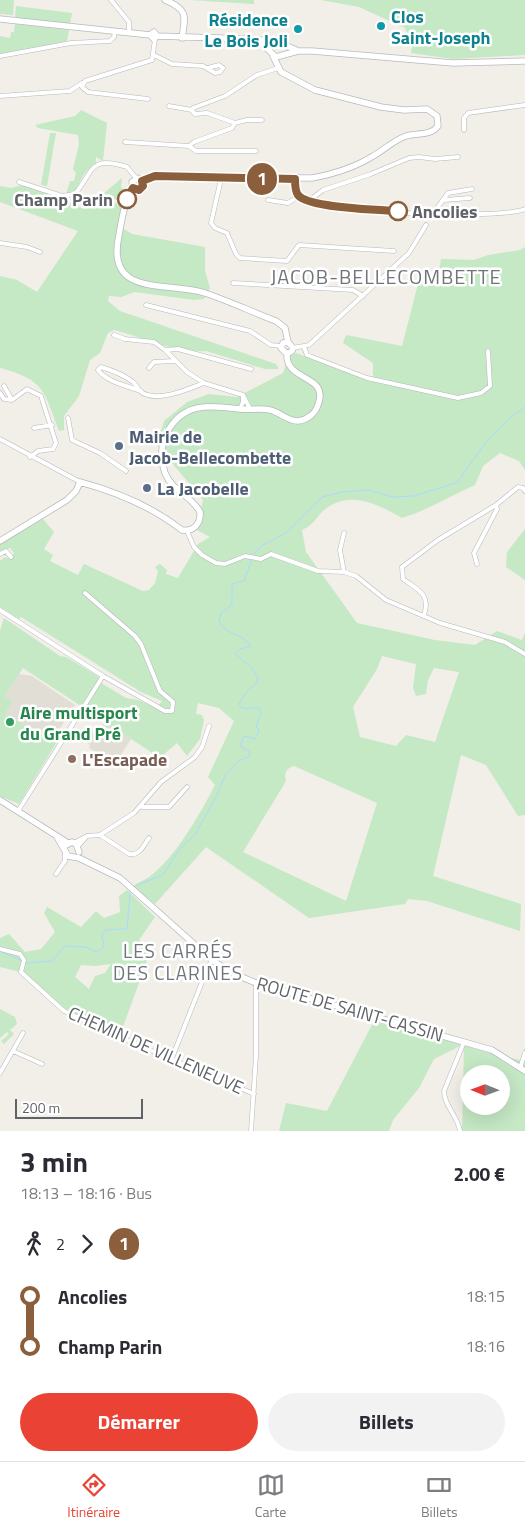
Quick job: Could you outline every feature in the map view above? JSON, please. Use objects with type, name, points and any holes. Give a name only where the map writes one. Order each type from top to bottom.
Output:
[{"type":"street","points":[[111,0],[129,22],[129,32]]},
{"type":"street","points":[[166,0],[177,5],[184,13],[186,22],[182,38]]},
{"type":"street","points":[[0,19],[115,30],[154,37],[259,41],[283,45],[298,51]]},
{"type":"street","points":[[0,56],[71,43],[110,41],[114,37],[115,30]]},
{"type":"street","points":[[0,96],[70,91],[76,89],[85,81],[149,62],[154,55],[154,37]]},
{"type":"street","points":[[259,41],[272,54],[282,55],[298,51],[335,52],[453,63],[525,60]]},
{"type":"street","points":[[18,182],[67,197],[75,194],[91,168],[97,164],[127,167],[136,178],[142,181],[155,176],[221,179],[295,179],[332,174],[359,164],[405,136],[431,132],[438,126],[434,112],[427,109],[404,110],[381,107],[329,94],[283,74],[272,54],[271,46],[274,43]]},
{"type":"street","points":[[278,68],[283,45]]},
{"type":"street","points":[[154,55],[172,64],[188,64],[208,68]]},
{"type":"street","points":[[192,110],[200,104],[225,96],[257,74],[278,68]]},
{"type":"street","points":[[85,81],[82,87],[88,92],[148,99]]},
{"type":"street","points":[[464,130],[464,118],[468,113],[525,104]]},
{"type":"street","points":[[169,106],[192,110],[195,114],[207,113],[235,123],[247,120],[262,120]]},
{"type":"street","points":[[189,146],[194,142],[232,128],[235,123]]},
{"type":"street","points":[[125,142],[189,146],[196,151],[256,151]]},
{"type":"street","points":[[310,200],[329,187],[371,174],[409,158],[419,156],[435,160],[458,157]]},
{"type":"street","points":[[136,178],[132,182],[133,188],[127,199],[116,248],[117,262],[125,276],[136,282],[206,294],[276,321],[286,328],[288,342],[293,348]]},
{"type":"street","points":[[221,179],[211,222],[216,228],[228,233],[236,254],[240,258],[287,261],[299,245],[394,251]]},
{"type":"street","points":[[295,179],[299,196]]},
{"type":"street","points":[[133,188],[141,189],[142,181]]},
{"type":"street","points":[[432,215],[453,191],[472,190]]},
{"type":"street","points":[[299,196],[346,208],[432,215],[510,213],[525,209]]},
{"type":"street","points":[[268,200],[288,203],[299,196]]},
{"type":"street","points":[[444,200],[470,198]]},
{"type":"street","points":[[187,531],[199,522],[200,512],[168,479],[162,458],[166,434],[179,417],[196,407],[214,405],[240,409],[271,410],[295,421],[308,418],[315,411],[319,402],[318,387],[313,382],[292,371],[286,361],[287,354],[293,348],[304,347],[409,254],[426,225]]},
{"type":"street","points":[[0,243],[27,247],[40,252]]},
{"type":"street","points":[[233,283],[353,290],[363,296]]},
{"type":"street","points":[[146,305],[250,332],[271,345],[281,346],[288,342]]},
{"type":"street","points":[[114,335],[125,339],[154,342],[165,350],[174,361],[204,383],[243,395],[250,409]]},
{"type":"street","points":[[281,346],[282,351],[287,354]]},
{"type":"street","points":[[304,347],[307,355],[367,378],[458,398],[481,393],[490,386],[488,351]]},
{"type":"street","points":[[165,350],[178,349],[250,369]]},
{"type":"street","points":[[149,368],[154,362],[174,361]]},
{"type":"street","points":[[140,391],[134,382],[118,374],[101,367],[98,370],[101,374],[118,383],[149,395],[168,395],[204,383]]},
{"type":"street","points":[[4,386],[12,400]]},
{"type":"street","points":[[0,393],[4,399],[12,400],[27,389],[35,391],[41,396],[52,425],[56,443],[53,449],[38,451],[30,457]]},
{"type":"street","points":[[240,409],[244,402],[243,395]]},
{"type":"street","points":[[68,418],[72,440],[100,454],[126,471]]},
{"type":"street","points":[[34,428],[52,425]]},
{"type":"street","points":[[0,439],[30,457],[80,482],[120,493],[162,516],[182,530],[187,531]]},
{"type":"street","points":[[0,541],[67,500],[76,491],[80,482]]},
{"type":"street","points":[[424,615],[427,601],[426,595],[403,579],[402,567],[438,540],[496,505],[518,487],[523,488],[525,491]]},
{"type":"street","points":[[477,564],[474,553],[498,509],[496,505]]},
{"type":"street","points":[[187,531],[194,547],[210,561],[225,564],[250,556],[258,558],[271,554],[318,571],[344,572],[356,576],[386,600],[440,623],[505,642],[525,654]]},
{"type":"street","points":[[344,533],[340,550],[344,572]]},
{"type":"street","points":[[0,554],[6,551],[12,557]]},
{"type":"street","points":[[0,610],[103,676],[165,711],[173,708],[173,702],[160,691],[141,644],[135,636],[85,593]]},
{"type":"street","points":[[18,810],[103,676]]},
{"type":"street","points":[[56,874],[64,861],[87,836],[100,835],[142,807],[161,782],[195,757],[202,747],[209,726]]},
{"type":"street","points":[[142,807],[169,807],[187,787]]},
{"type":"street","name":"ROUTE DE SAINT-CASSIN","points":[[0,800],[57,837],[88,862],[120,878],[212,960],[230,972],[256,983],[497,1052],[523,1069]]},
{"type":"street","name":"ROUTE DE SAINT-CASSIN","points":[[0,804],[10,806]]},
{"type":"street","points":[[100,835],[122,850],[134,855],[139,852],[149,838]]},
{"type":"street","name":"ROUTE DE SAINT-CASSIN","points":[[57,837],[65,851]]},
{"type":"street","points":[[65,851],[74,850]]},
{"type":"street","points":[[65,851],[74,850]]},
{"type":"street","points":[[64,861],[65,851]]},
{"type":"street","name":"CHEMIN DE VILLENEUVE","points":[[0,949],[20,954],[23,963],[21,972],[64,1011],[254,1094]]},
{"type":"street","points":[[172,1058],[212,960]]},
{"type":"street","points":[[250,1131],[254,1094],[256,983]]},
{"type":"street","points":[[0,1073],[23,1033]]},
{"type":"street","points":[[460,1131],[459,1123],[444,1099],[444,1091],[464,1042]]},
{"type":"street","points":[[13,1051],[42,1064]]},
{"type":"street","points":[[523,1069],[525,1053]]},
{"type":"shaded area","points":[[19,674],[32,676],[75,705],[55,736],[34,730],[5,714],[13,701],[5,696]]},
{"type":"shaded area","points":[[105,721],[131,739],[115,764],[89,748],[90,745],[83,740],[91,731],[97,735]]},
{"type":"green space","points":[[0,0],[14,0],[13,15],[0,14]]},
{"type":"green space","points":[[190,0],[254,0],[254,4]]},
{"type":"green space","points":[[321,0],[525,0],[525,55],[453,59],[411,53],[412,46],[405,28],[359,7]]},
{"type":"green space","points":[[16,6],[72,13],[70,24],[15,18]]},
{"type":"green space","points":[[15,24],[69,30],[67,41],[0,55],[0,36],[10,38],[11,32],[14,32]]},
{"type":"green space","points":[[81,110],[107,123],[103,161],[96,157],[96,164],[91,166],[71,195],[66,194],[70,181],[74,181],[76,173],[73,169],[79,144],[78,135],[38,128],[35,125],[75,116]]},
{"type":"green space","points":[[50,133],[56,133],[47,186],[41,185]]},
{"type":"green space","points":[[122,178],[121,187],[125,193],[117,200],[103,194]]},
{"type":"green space","points":[[22,185],[84,209],[101,196],[123,207],[119,226],[132,234],[205,247],[205,271],[210,288],[204,299],[194,300],[135,292],[121,297],[109,296],[108,301],[120,311],[276,364],[279,369],[265,369],[206,351],[172,348],[114,330],[108,333],[100,353],[90,360],[79,396],[64,416],[64,430],[59,431],[50,406],[41,389],[26,377],[0,368],[0,276],[17,280],[37,292],[78,231],[0,202],[0,186],[11,188]]},
{"type":"green space","points":[[525,247],[525,470],[519,461],[500,453],[483,466],[475,485],[412,515],[402,518],[366,502],[347,500],[337,502],[328,507],[302,530],[306,552],[357,623],[435,640],[475,645],[497,631],[522,640],[525,633],[525,815],[518,816],[486,765],[461,755],[433,876],[521,904],[520,931],[427,901],[408,899],[405,904],[309,918],[206,847],[155,904],[133,886],[153,874],[180,844],[215,785],[208,777],[234,721],[219,708],[198,703],[196,714],[202,715],[204,720],[200,739],[187,756],[177,743],[163,755],[157,756],[23,668],[5,696],[13,701],[5,714],[34,730],[60,737],[19,804],[0,796],[0,631],[4,618],[60,656],[66,657],[98,676],[101,683],[126,698],[138,700],[156,708],[162,701],[141,692],[21,617],[19,619],[0,607],[0,561],[5,557],[11,559],[14,553],[10,548],[0,551],[0,544],[43,519],[54,532],[44,549],[53,555],[50,561],[78,575],[84,564],[143,591],[149,590],[155,583],[158,571],[155,567],[160,564],[167,570],[166,574],[178,578],[198,544],[210,537],[197,530],[203,500],[157,445],[164,421],[187,402],[209,394],[237,397],[283,373],[288,358],[296,353],[373,381],[373,363],[343,343],[346,335],[402,346],[418,284],[422,279],[437,282],[441,259],[474,260],[488,255],[520,250]],"holes":[[[382,656],[416,664],[413,688],[416,696],[426,694],[428,680],[434,668],[459,672],[435,742],[406,735],[396,746],[360,737],[353,707],[377,669]],[[294,766],[377,803],[346,901],[243,852],[286,781],[286,771]]]},
{"type":"green space","points":[[525,529],[525,580],[506,567],[507,552]]},
{"type":"green space","points":[[127,890],[155,917],[139,940],[152,947],[120,1035],[62,1007],[24,973],[0,967],[0,938],[9,934],[25,952],[41,949],[55,932],[44,913],[47,907],[81,927],[96,911],[104,918],[120,912],[119,896]],"holes":[[[111,964],[105,973],[95,976],[89,989],[75,977],[81,965]]]},
{"type":"green space","points":[[0,1009],[15,1017],[17,1024],[10,1030],[14,1034],[4,1044],[1,1041],[9,1034],[7,1032],[0,1038]]},
{"type":"green space","points":[[376,1017],[462,1045],[434,1059],[419,1088],[393,1120],[389,1131],[279,1131],[286,1103],[327,1111]]},
{"type":"green space","points":[[464,1046],[520,1060],[525,1047],[525,1131],[462,1131],[462,1115],[510,1115],[510,1065],[464,1065]]},
{"type":"waterway","points":[[253,555],[261,546],[286,533],[322,497],[342,492],[368,490],[393,497],[414,496],[458,482],[496,431],[525,407]]},
{"type":"waterway","points":[[137,885],[163,875],[178,851],[194,836],[214,801],[225,776],[238,761],[250,756],[250,752],[240,746],[244,736],[255,739],[259,731],[256,726],[262,712],[259,708],[242,708],[239,704],[247,691],[257,682],[258,678],[252,668],[235,654],[240,649],[251,646],[225,629],[219,621],[221,613],[232,605],[232,584],[244,581],[252,559]]},
{"type":"waterway","points":[[25,963],[52,961],[65,946],[85,947],[98,952],[104,946],[102,935],[106,930],[127,929],[130,892]]},
{"type":"waterway","points":[[0,951],[22,961]]},
{"type":"bus line","name":"1","points":[[127,199],[133,188],[139,190],[144,184],[142,181],[155,176],[221,179],[295,179],[296,191],[303,198],[346,208],[398,211]]},
{"type":"place","name":"Clos Saint-Joseph","points":[[381,26]]},
{"type":"place","name":"Résidence Le Bois Joli","points":[[298,29]]},
{"type":"place","name":"Champ Parin","points":[[127,199]]},
{"type":"place","name":"Ancolies","points":[[398,211]]},
{"type":"place","name":"Mairie de Jacob-Bellecombette","points":[[119,446]]},
{"type":"place","name":"La Jacobelle","points":[[147,488]]},
{"type":"place","name":"Aire multisport du Grand Pré","points":[[10,722]]},
{"type":"place","name":"L'Escapade","points":[[72,759]]},
{"type":"district","name":"JACOB-BELLECOMBETTE","points":[[386,276]]},
{"type":"district","name":"LES CARRÉS DES CLARINES","points":[[178,961]]}]
